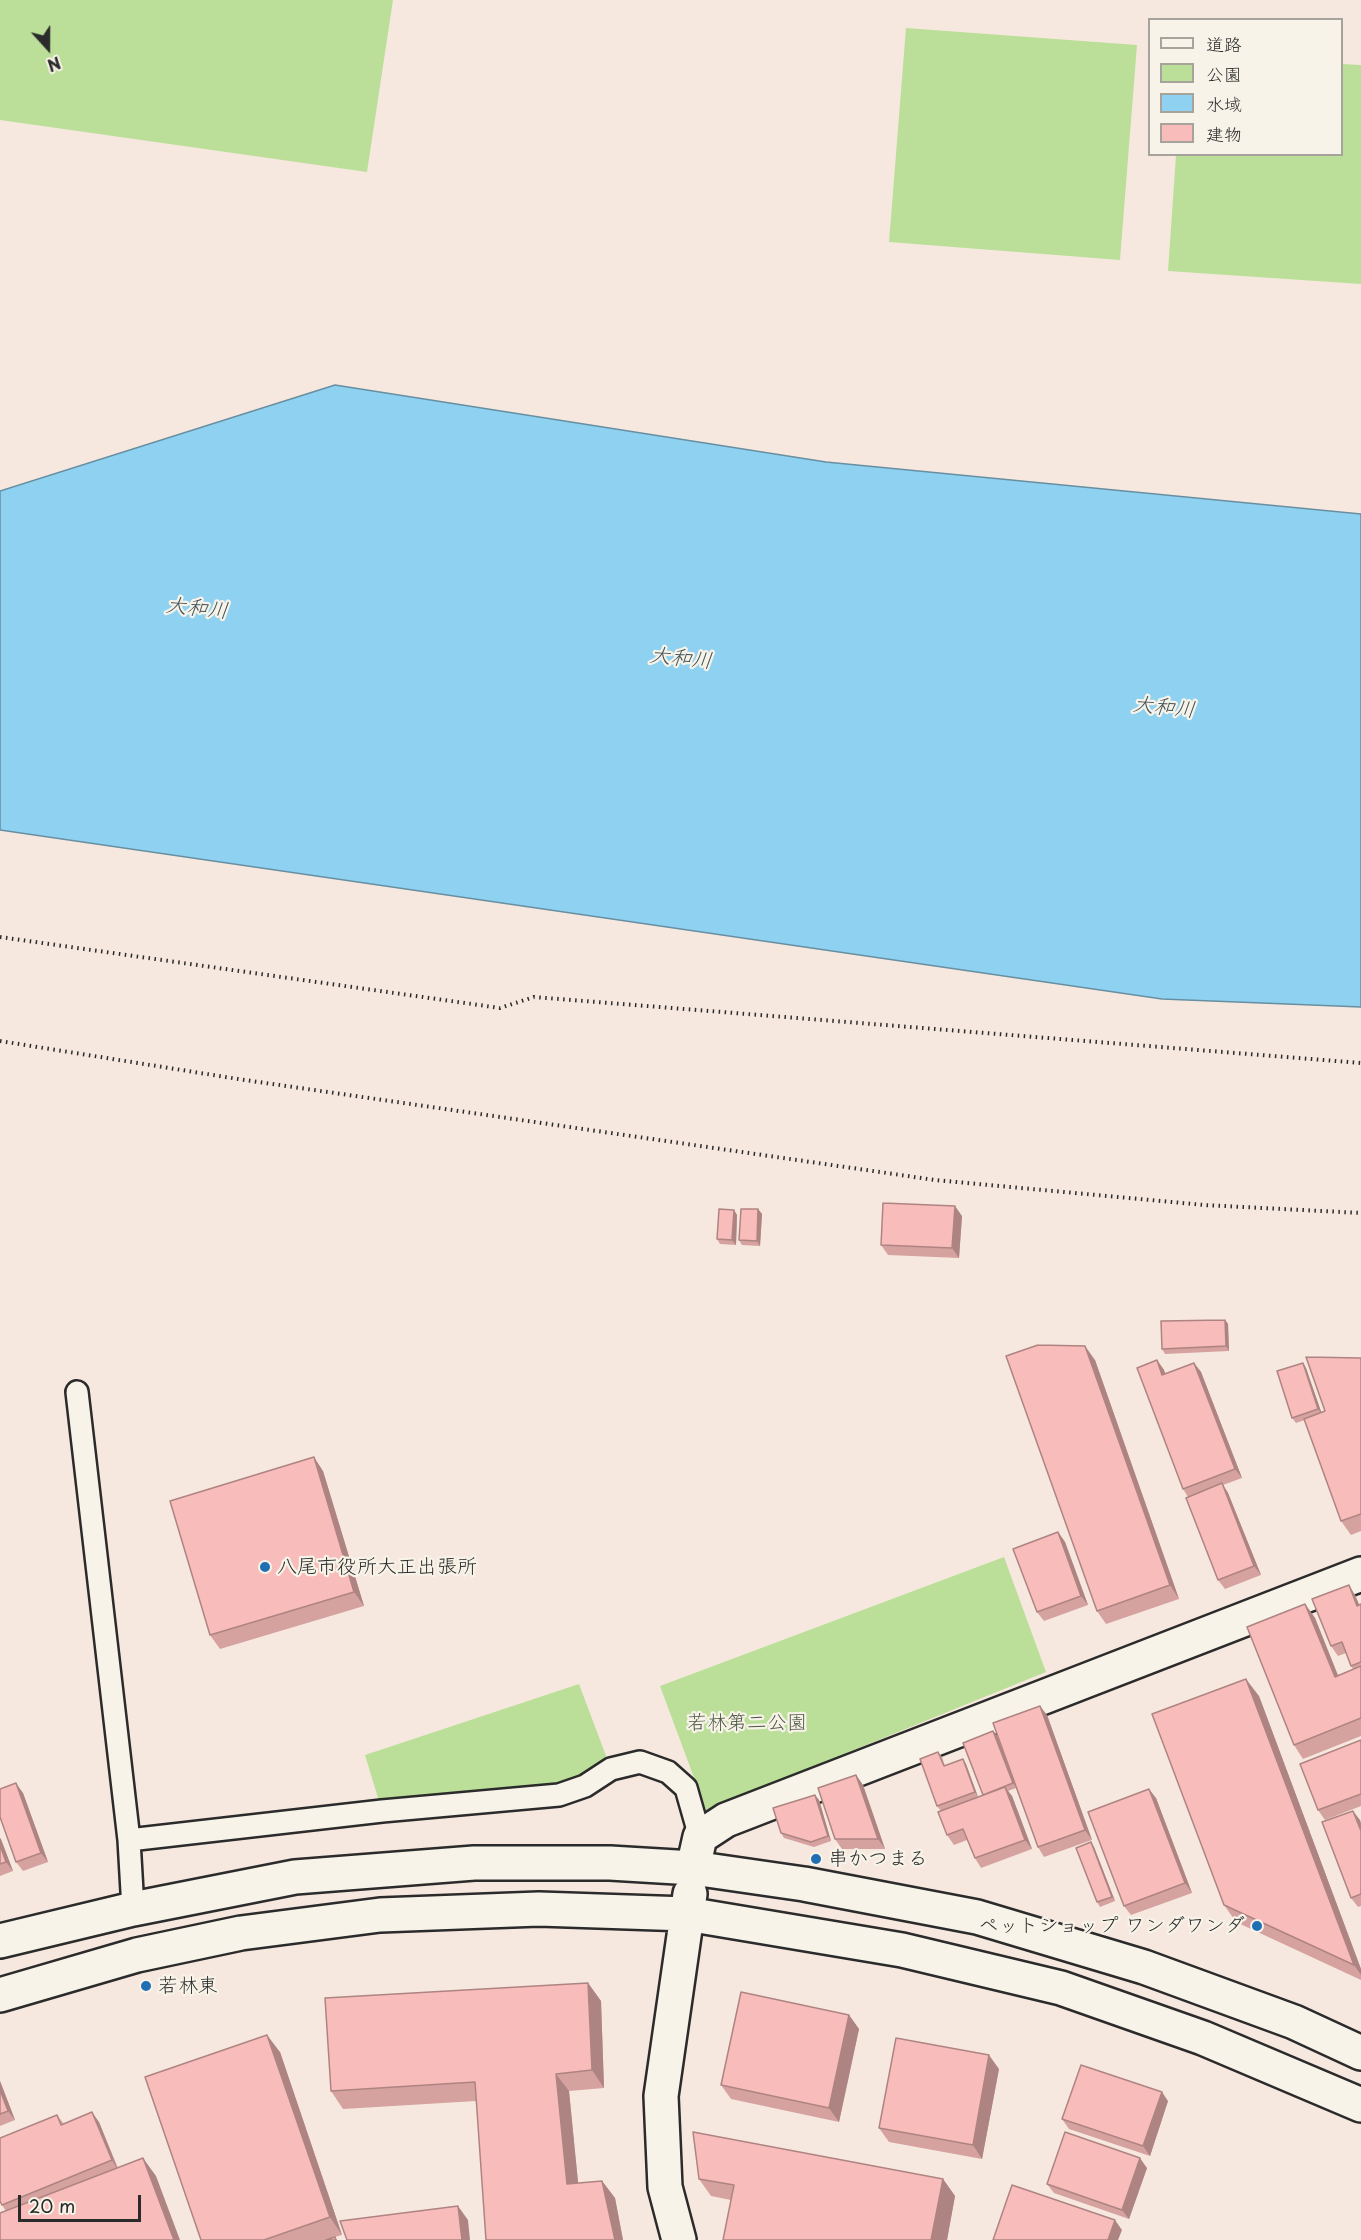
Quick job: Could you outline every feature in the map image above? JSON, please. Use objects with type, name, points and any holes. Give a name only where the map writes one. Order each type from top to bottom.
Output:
[{"type":"street","points":[[679,2240],[665,2187],[661,2096],[697,1853],[726,1820],[1361,1574]]},
{"type":"street","points":[[0,1941],[133,1909],[295,1877],[474,1863],[610,1863],[697,1853],[804,1884],[977,1917],[1144,1967],[1294,2022],[1361,2053]]},
{"type":"street","points":[[0,1995],[137,1955],[241,1933],[380,1915],[539,1909],[687,1914],[902,1950],[1061,1988],[1203,2038],[1361,2105]]},
{"type":"lane","points":[[77,1392],[129,1840],[133,1909]]},
{"type":"lane","points":[[129,1840],[382,1811],[559,1795],[585,1786],[610,1769],[640,1762],[669,1772],[686,1788],[697,1853]]},
{"type":"path","points":[[0,937],[500,1008],[534,997],[1361,1063]]},
{"type":"path","points":[[0,1041],[238,1079],[935,1180],[1204,1206],[1361,1213]]},
{"type":"green space","points":[[0,0],[393,0],[367,172],[0,120]]},
{"type":"green space","points":[[906,28],[1137,45],[1120,260],[889,242]]},
{"type":"green space","points":[[1343,64],[1361,65],[1361,284],[1168,271],[1176,156],[1343,156]]},
{"type":"green space","name":"若林第二公園","points":[[1004,1557],[1046,1672],[706,1810],[660,1686]]},
{"type":"green space","points":[[579,1684],[611,1769],[585,1786],[382,1811],[365,1755]]},
{"type":"water","name":"大和川","points":[[335,385],[826,462],[1361,514],[1361,1007],[1162,999],[0,830],[0,491]]},
{"type":"building","points":[[883,1203],[955,1206],[952,1248],[881,1245]]},
{"type":"building","points":[[719,1209],[734,1210],[732,1240],[717,1239]]},
{"type":"building","points":[[741,1209],[758,1209],[757,1241],[739,1240]]},
{"type":"building","points":[[1225,1320],[1226,1346],[1162,1349],[1161,1321]]},
{"type":"building","points":[[1038,1345],[1085,1346],[1170,1585],[1097,1611],[1006,1356]]},
{"type":"building","points":[[1306,1357],[1361,1358],[1361,1514],[1341,1521],[1304,1419],[1325,1411]]},
{"type":"building","points":[[1157,1360],[1162,1375],[1194,1363],[1235,1469],[1183,1489],[1137,1368]]},
{"type":"building","points":[[1303,1363],[1318,1409],[1292,1418],[1277,1371]]},
{"type":"building","name":"八尾市役所大正出張所","points":[[314,1457],[354,1592],[210,1635],[170,1501]]},
{"type":"building","points":[[1222,1483],[1254,1566],[1218,1580],[1186,1498]]},
{"type":"building","points":[[1058,1532],[1081,1596],[1037,1612],[1013,1549]]},
{"type":"building","points":[[1349,1585],[1357,1606],[1361,1604],[1361,1662],[1351,1666],[1342,1642],[1331,1646],[1312,1599]]},
{"type":"building","points":[[1305,1604],[1335,1677],[1361,1666],[1361,1718],[1294,1745],[1247,1627]]},
{"type":"building","points":[[1246,1679],[1354,1965],[1224,1905],[1152,1714]]},
{"type":"building","points":[[1040,1706],[1085,1830],[1038,1847],[993,1723]]},
{"type":"building","points":[[993,1731],[1013,1783],[983,1795],[963,1743]]},
{"type":"building","points":[[1361,1740],[1361,1794],[1318,1810],[1300,1764]]},
{"type":"building","points":[[938,1752],[944,1766],[963,1759],[975,1792],[937,1806],[920,1759]]},
{"type":"building","points":[[856,1775],[878,1839],[835,1839],[818,1788]]},
{"type":"building","points":[[16,1783],[41,1853],[16,1862],[0,1817],[0,1789]]},
{"type":"building","points":[[1005,1787],[1025,1840],[975,1858],[963,1829],[947,1835],[938,1812]]},
{"type":"building","points":[[1149,1789],[1185,1883],[1124,1906],[1088,1812]]},
{"type":"building","points":[[815,1795],[828,1836],[811,1842],[781,1833],[773,1808]]},
{"type":"building","points":[[1353,1811],[1361,1831],[1361,1894],[1351,1898],[1322,1822]]},
{"type":"building","points":[[1091,1842],[1112,1897],[1097,1902],[1076,1848]]},
{"type":"building","points":[[0,1845],[6,1862],[0,1864]]},
{"type":"building","points":[[588,1983],[592,2070],[556,2074],[567,2184],[602,2181],[615,2240],[486,2240],[475,2082],[331,2091],[325,1998]]},
{"type":"building","points":[[741,1992],[849,2015],[829,2108],[721,2085]]},
{"type":"building","points":[[267,2035],[330,2217],[264,2240],[201,2240],[145,2077]]},
{"type":"building","points":[[896,2038],[989,2055],[973,2145],[879,2128]]},
{"type":"building","points":[[1081,2065],[1162,2092],[1143,2146],[1062,2119]]},
{"type":"building","points":[[0,2090],[8,2111],[0,2114]]},
{"type":"building","points":[[92,2112],[112,2160],[2,2205],[0,2201],[0,2138],[57,2115],[61,2125]]},
{"type":"building","points":[[693,2132],[943,2179],[931,2240],[723,2240],[734,2185],[699,2179]]},
{"type":"building","points":[[1065,2132],[1140,2158],[1122,2210],[1047,2184]]},
{"type":"building","points":[[143,2158],[174,2240],[0,2240],[0,2213]]},
{"type":"building","points":[[1012,2185],[1115,2220],[1108,2240],[993,2240]]},
{"type":"building","points":[[458,2206],[462,2240],[347,2240],[340,2221]]},
{"type":"place","name":"八尾市役所大正出張所","points":[[265,1567]]},
{"type":"place","name":"串かつまる","points":[[816,1859]]},
{"type":"place","name":"ペットショップ ワンダワンダ","points":[[1257,1926]]},
{"type":"place","name":"若林東","points":[[146,1986]]}]
